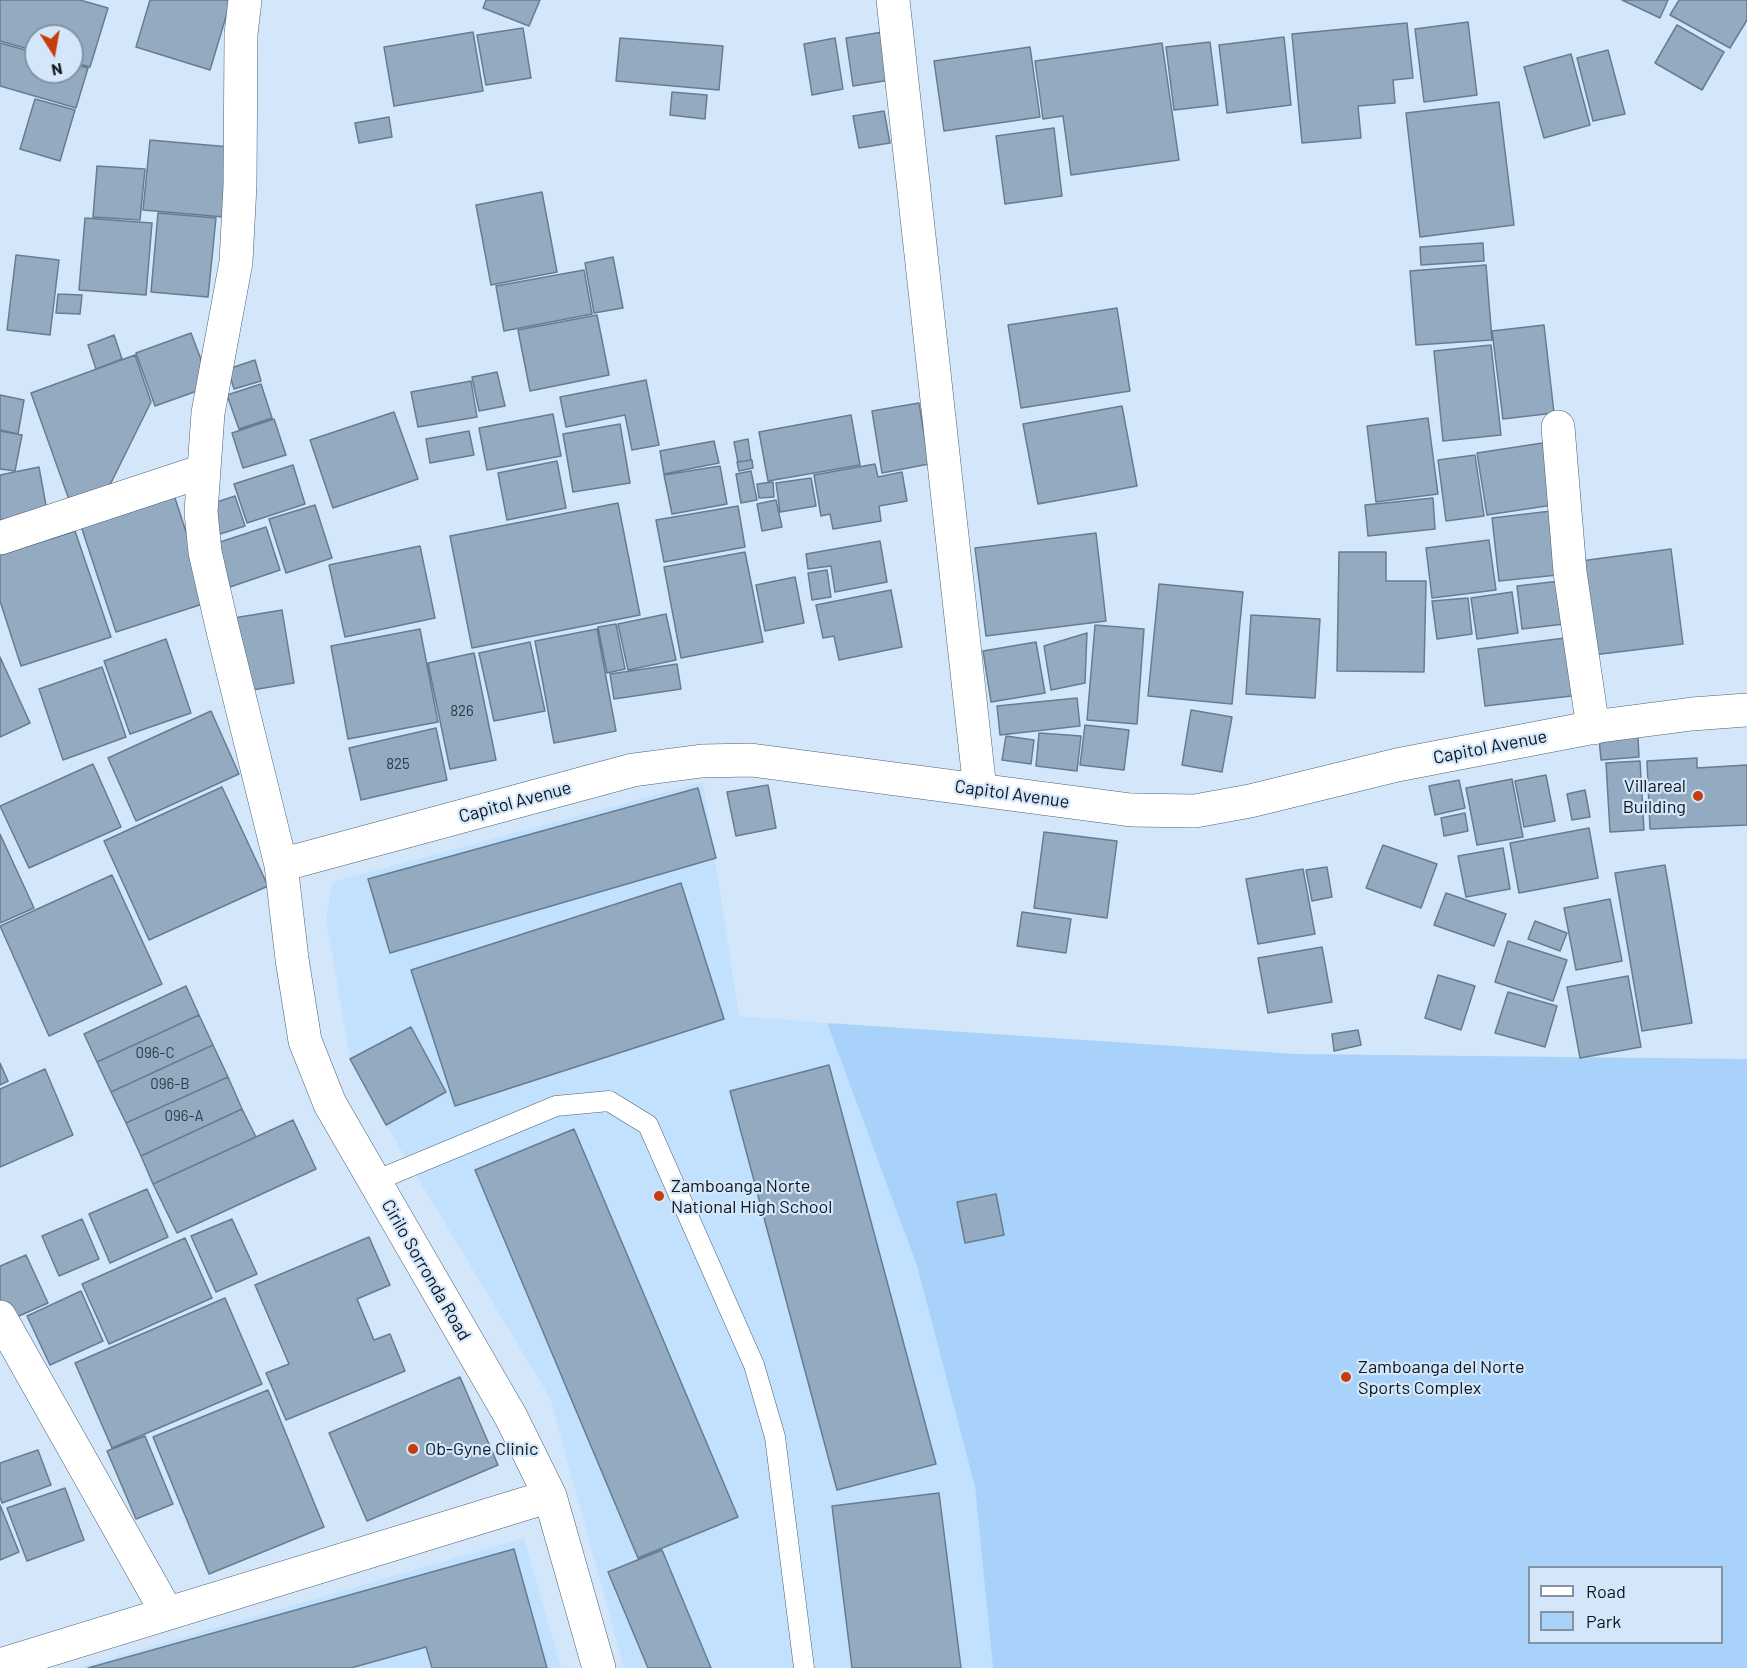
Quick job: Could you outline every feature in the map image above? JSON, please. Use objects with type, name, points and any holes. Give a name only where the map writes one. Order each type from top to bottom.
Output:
[{"type":"street","name":"Cirilo Sorronda Road","points":[[245,0],[241,34],[240,185],[236,262],[208,413],[201,512],[205,552],[280,865],[305,1041],[330,1104],[511,1417],[550,1496],[599,1668]]},
{"type":"street","points":[[893,0],[980,790]]},
{"type":"street","points":[[1558,427],[1570,572],[1593,728]]},
{"type":"street","points":[[0,538],[203,471]]},
{"type":"street","name":"Capitol Avenue","points":[[280,865],[633,770],[702,761],[752,760],[1131,810],[1195,811],[1250,801],[1397,765],[1593,728],[1692,714],[1747,710]]},
{"type":"street","points":[[0,1317],[167,1614]]},
{"type":"street","points":[[0,1665],[550,1496]]},
{"type":"lane","points":[[375,1181],[556,1106],[609,1101],[648,1125],[754,1365],[776,1437],[804,1668]]},
{"type":"shaded area","name":"Zamboanga Norte National High School","points":[[703,782],[739,1016],[827,1023],[917,1266],[975,1487],[993,1668],[624,1668],[550,1398],[386,1125],[350,1059],[326,918],[333,882]]},
{"type":"shaded area","points":[[524,1538],[561,1668],[77,1668]]},
{"type":"green space","name":"Zamboanga del Norte Sports Complex","points":[[827,1023],[1296,1054],[1747,1059],[1747,1668],[993,1668],[975,1487],[917,1266]]},
{"type":"building","points":[[0,0],[80,0],[108,8],[90,67],[84,65],[84,24],[24,24],[24,48],[0,41]]},
{"type":"building","points":[[150,0],[231,0],[210,70],[136,47]]},
{"type":"building","points":[[486,0],[540,0],[529,26],[483,8]]},
{"type":"building","points":[[1622,0],[1668,0],[1660,18]]},
{"type":"building","points":[[1679,0],[1747,0],[1747,20],[1730,48],[1670,15]]},
{"type":"building","points":[[1468,22],[1477,95],[1424,102],[1415,29]]},
{"type":"building","points":[[1407,23],[1413,78],[1393,80],[1395,103],[1358,106],[1361,138],[1302,143],[1292,34]]},
{"type":"building","points":[[1677,25],[1724,52],[1702,90],[1655,63]]},
{"type":"building","points":[[523,28],[531,78],[486,85],[477,35]]},
{"type":"building","points":[[473,32],[483,91],[394,106],[384,47]]},
{"type":"building","points":[[883,32],[890,80],[853,86],[846,38]]},
{"type":"building","points":[[1284,37],[1291,105],[1227,113],[1219,45]]},
{"type":"building","points":[[620,38],[723,46],[719,90],[616,81]]},
{"type":"building","points":[[835,38],[843,89],[812,95],[804,44]]},
{"type":"building","points":[[1210,42],[1218,105],[1174,110],[1166,47]]},
{"type":"building","points":[[0,43],[24,50],[24,84],[83,84],[76,108],[0,86]]},
{"type":"building","points":[[1162,43],[1179,160],[1071,175],[1063,116],[1043,119],[1035,61]]},
{"type":"building","points":[[1030,47],[1040,117],[944,131],[934,61]]},
{"type":"building","points":[[1608,50],[1625,114],[1593,121],[1577,58]]},
{"type":"building","points":[[1571,54],[1590,125],[1544,138],[1524,67]]},
{"type":"building","points":[[84,67],[88,68],[84,81]]},
{"type":"building","points":[[672,92],[707,95],[705,119],[670,115]]},
{"type":"building","points":[[35,99],[75,110],[60,161],[20,149]]},
{"type":"building","points":[[1499,102],[1514,225],[1420,237],[1406,113]]},
{"type":"building","points":[[884,111],[890,143],[859,148],[853,116]]},
{"type":"building","points":[[389,117],[392,137],[359,143],[355,123]]},
{"type":"building","points":[[1054,128],[1062,196],[1005,204],[996,136]]},
{"type":"building","points":[[150,140],[230,147],[224,217],[143,210]]},
{"type":"building","points":[[97,166],[145,169],[140,220],[93,217]]},
{"type":"building","points":[[542,192],[557,272],[491,285],[476,205]]},
{"type":"building","points":[[158,213],[216,218],[208,297],[151,292]]},
{"type":"building","points":[[85,218],[152,223],[146,295],[79,290]]},
{"type":"building","points":[[1483,243],[1484,261],[1421,265],[1420,247]]},
{"type":"building","points":[[16,255],[59,260],[50,335],[7,330]]},
{"type":"building","points":[[613,257],[623,308],[594,313],[585,263]]},
{"type":"building","points":[[1486,265],[1492,340],[1416,345],[1410,271]]},
{"type":"building","points":[[584,270],[592,314],[504,331],[496,286]]},
{"type":"building","points":[[58,294],[82,295],[80,314],[56,313]]},
{"type":"building","points":[[1117,308],[1130,391],[1021,408],[1008,325]]},
{"type":"building","points":[[597,315],[609,375],[530,391],[518,330]]},
{"type":"building","points":[[1544,325],[1554,413],[1503,419],[1492,331]]},
{"type":"building","points":[[191,333],[211,386],[155,406],[136,353]]},
{"type":"building","points":[[114,335],[122,359],[96,369],[88,345]]},
{"type":"building","points":[[1491,345],[1501,435],[1443,441],[1434,351]]},
{"type":"building","points":[[135,355],[151,402],[103,499],[72,508],[31,393]]},
{"type":"building","points":[[255,360],[261,381],[234,389],[228,369]]},
{"type":"building","points":[[497,372],[505,406],[479,411],[472,377]]},
{"type":"building","points":[[646,380],[659,445],[632,450],[625,415],[566,427],[560,397]]},
{"type":"building","points":[[471,381],[477,417],[418,427],[411,392]]},
{"type":"building","points":[[261,384],[272,418],[239,429],[227,395]]},
{"type":"building","points":[[0,395],[24,400],[18,434],[0,430]]},
{"type":"building","points":[[919,403],[929,464],[882,473],[872,411]]},
{"type":"building","points":[[1122,406],[1137,486],[1038,504],[1023,424]]},
{"type":"building","points":[[394,412],[418,479],[333,508],[310,440]]},
{"type":"building","points":[[553,414],[561,456],[487,470],[479,428]]},
{"type":"building","points":[[851,415],[860,465],[768,481],[759,432]]},
{"type":"building","points":[[1428,418],[1438,494],[1376,502],[1367,426]]},
{"type":"building","points":[[274,419],[286,455],[243,468],[232,433]]},
{"type":"building","points":[[620,424],[630,483],[573,492],[563,434]]},
{"type":"building","points":[[0,431],[22,435],[15,471],[0,469]]},
{"type":"building","points":[[469,431],[474,455],[430,463],[426,439]]},
{"type":"building","points":[[748,439],[751,460],[738,462],[734,442]]},
{"type":"building","points":[[714,441],[719,463],[664,474],[660,451]]},
{"type":"building","points":[[1549,442],[1559,504],[1487,515],[1477,453]]},
{"type":"building","points":[[1475,455],[1484,516],[1446,521],[1438,460]]},
{"type":"building","points":[[752,460],[753,468],[739,471],[737,462]]},
{"type":"building","points":[[557,461],[566,508],[507,520],[498,473]]},
{"type":"building","points":[[875,464],[878,477],[902,472],[907,501],[879,506],[881,521],[833,529],[830,514],[821,516],[814,475]]},
{"type":"building","points":[[293,465],[305,504],[247,523],[234,484]]},
{"type":"building","points":[[720,466],[727,504],[672,514],[664,475]]},
{"type":"building","points":[[39,467],[47,511],[0,520],[0,475]]},
{"type":"building","points":[[751,471],[757,500],[741,503],[736,474]]},
{"type":"building","points":[[811,478],[816,506],[780,512],[776,483]]},
{"type":"building","points":[[773,482],[774,497],[759,498],[757,484]]},
{"type":"building","points":[[174,495],[209,602],[116,632],[81,526]]},
{"type":"building","points":[[235,496],[245,526],[217,535],[208,505]]},
{"type":"building","points":[[1433,498],[1435,529],[1368,536],[1365,505]]},
{"type":"building","points":[[776,500],[782,527],[762,531],[757,504]]},
{"type":"building","points":[[618,503],[640,615],[472,648],[450,536]]},
{"type":"building","points":[[315,505],[332,558],[286,573],[269,519]]},
{"type":"building","points":[[738,506],[745,547],[664,562],[656,520]]},
{"type":"building","points":[[1560,510],[1567,574],[1499,581],[1492,518]]},
{"type":"building","points":[[266,527],[280,570],[230,587],[217,543]]},
{"type":"building","points":[[75,531],[111,637],[21,666],[0,601],[0,555]]},
{"type":"building","points":[[1096,533],[1106,621],[986,636],[975,548]]},
{"type":"building","points":[[1489,540],[1496,590],[1432,598],[1426,548]]},
{"type":"building","points":[[880,541],[887,582],[835,592],[831,566],[808,569],[806,554]]},
{"type":"building","points":[[420,546],[435,618],[345,637],[329,565]]},
{"type":"building","points":[[1671,549],[1683,644],[1585,656],[1573,562]]},
{"type":"building","points":[[745,552],[763,642],[681,658],[664,567]]},
{"type":"building","points":[[1339,552],[1386,552],[1386,581],[1426,581],[1424,672],[1337,671]]},
{"type":"building","points":[[827,570],[831,597],[812,600],[808,573]]},
{"type":"building","points":[[795,577],[804,623],[765,631],[756,585]]},
{"type":"building","points":[[1568,580],[1573,623],[1522,629],[1517,586]]},
{"type":"building","points":[[1159,584],[1243,592],[1232,704],[1148,696]]},
{"type":"building","points":[[891,590],[902,647],[839,660],[834,636],[823,638],[816,605]]},
{"type":"building","points":[[1512,592],[1518,633],[1477,639],[1471,598]]},
{"type":"building","points":[[1468,598],[1472,634],[1437,639],[1432,601]]},
{"type":"building","points":[[282,610],[294,683],[246,691],[234,618]]},
{"type":"building","points":[[666,614],[676,660],[628,670],[618,624]]},
{"type":"building","points":[[1251,615],[1320,619],[1315,698],[1246,694]]},
{"type":"building","points":[[616,624],[625,669],[607,673],[598,627]]},
{"type":"building","points":[[1095,625],[1144,629],[1137,724],[1087,720]]},
{"type":"building","points":[[420,629],[438,722],[348,739],[331,646]]},
{"type":"building","points":[[597,629],[616,731],[554,743],[535,641]]},
{"type":"building","points":[[1087,633],[1085,683],[1051,690],[1044,646]]},
{"type":"building","points":[[1573,637],[1580,695],[1485,706],[1478,649]]},
{"type":"building","points":[[166,639],[191,713],[130,734],[104,661]]},
{"type":"building","points":[[530,642],[545,711],[494,721],[479,653]]},
{"type":"building","points":[[1036,642],[1045,693],[991,702],[983,651]]},
{"type":"building","points":[[474,653],[496,760],[450,769],[428,663]]},
{"type":"building","points":[[0,657],[30,723],[0,737]]},
{"type":"building","points":[[677,664],[681,689],[614,699],[610,674]]},
{"type":"building","points":[[102,667],[126,737],[63,760],[39,689]]},
{"type":"building","points":[[1077,698],[1080,726],[1000,735],[997,706]]},
{"type":"building","points":[[1191,710],[1232,717],[1222,772],[1182,765]]},
{"type":"building","points":[[211,711],[239,774],[136,821],[108,758]]},
{"type":"building","points":[[1085,725],[1129,730],[1124,770],[1080,765]]},
{"type":"building","points":[[436,728],[447,780],[361,800],[349,748]]},
{"type":"building","points":[[1039,733],[1081,736],[1077,771],[1036,766]]},
{"type":"building","points":[[1006,736],[1034,740],[1031,764],[1002,760]]},
{"type":"building","points":[[1638,737],[1639,757],[1601,760],[1599,739]]},
{"type":"building","name":"Villareal Building","points":[[1697,758],[1697,768],[1747,765],[1747,825],[1650,829],[1647,761]]},
{"type":"building","points":[[1640,761],[1644,830],[1610,832],[1606,763]]},
{"type":"building","points":[[93,764],[121,827],[29,868],[0,806]]},
{"type":"building","points":[[1546,775],[1555,821],[1524,827],[1515,781]]},
{"type":"building","points":[[1512,779],[1523,837],[1477,845],[1466,788]]},
{"type":"building","points":[[1459,780],[1465,808],[1435,815],[1429,786]]},
{"type":"building","points":[[768,785],[776,828],[736,836],[727,792]]},
{"type":"building","points":[[222,787],[268,886],[149,940],[104,841]]},
{"type":"building","points":[[698,788],[716,858],[390,953],[368,879]]},
{"type":"building","points":[[1585,790],[1590,817],[1572,820],[1567,794]]},
{"type":"building","points":[[1465,813],[1468,831],[1444,836],[1441,818]]},
{"type":"building","points":[[1589,828],[1598,878],[1519,893],[1510,843]]},
{"type":"building","points":[[1044,832],[1117,841],[1107,918],[1034,908]]},
{"type":"building","points":[[0,834],[34,908],[0,923]]},
{"type":"building","points":[[1383,845],[1437,864],[1421,908],[1366,888]]},
{"type":"building","points":[[1503,848],[1510,889],[1466,897],[1458,856]]},
{"type":"building","points":[[1665,865],[1692,1023],[1642,1031],[1615,873]]},
{"type":"building","points":[[1327,867],[1332,897],[1312,901],[1306,870]]},
{"type":"building","points":[[1303,869],[1315,934],[1258,944],[1246,879]]},
{"type":"building","points":[[112,875],[162,984],[49,1036],[0,926]]},
{"type":"building","points":[[681,883],[724,1019],[455,1106],[411,970]]},
{"type":"building","points":[[1446,893],[1506,914],[1494,946],[1434,925]]},
{"type":"building","points":[[1610,899],[1622,961],[1576,970],[1564,908]]},
{"type":"building","points":[[1022,912],[1071,919],[1066,953],[1017,946]]},
{"type":"building","points":[[1535,921],[1567,933],[1560,951],[1528,939]]},
{"type":"building","points":[[1508,941],[1567,960],[1553,1001],[1495,982]]},
{"type":"building","points":[[1322,947],[1332,1002],[1268,1013],[1258,958]]},
{"type":"building","points":[[1438,975],[1475,986],[1461,1030],[1425,1018]]},
{"type":"building","points":[[1628,976],[1641,1047],[1580,1058],[1567,987]]},
{"type":"building","points":[[186,986],[199,1015],[97,1062],[84,1034]]},
{"type":"building","points":[[1508,992],[1557,1006],[1545,1047],[1495,1033]]},
{"type":"building","points":[[199,1015],[213,1045],[111,1092],[97,1062]]},
{"type":"building","points":[[411,1027],[446,1092],[386,1125],[350,1059]]},
{"type":"building","points":[[1358,1030],[1361,1045],[1334,1051],[1332,1034]]},
{"type":"building","points":[[213,1045],[228,1077],[126,1123],[111,1092]]},
{"type":"building","points":[[0,1063],[8,1081],[0,1085]]},
{"type":"building","points":[[829,1065],[936,1464],[837,1490],[730,1091]]},
{"type":"building","points":[[45,1069],[73,1135],[0,1167],[0,1089]]},
{"type":"building","points":[[228,1077],[242,1109],[141,1156],[126,1123]]},
{"type":"building","points":[[242,1109],[256,1137],[153,1184],[141,1156]]},
{"type":"building","points":[[293,1120],[316,1169],[177,1233],[153,1184]]},
{"type":"building","points":[[574,1129],[738,1517],[638,1558],[475,1170]]},
{"type":"building","points":[[147,1189],[168,1237],[110,1263],[89,1214]]},
{"type":"building","points":[[996,1194],[1004,1235],[965,1243],[957,1202]]},
{"type":"building","points":[[82,1219],[99,1259],[59,1276],[42,1236]]},
{"type":"building","points":[[232,1219],[257,1274],[216,1292],[191,1236]]},
{"type":"building","points":[[369,1237],[390,1285],[357,1299],[374,1340],[390,1334],[405,1371],[286,1420],[266,1373],[289,1364],[255,1285]]},
{"type":"building","points":[[185,1238],[212,1298],[109,1344],[82,1284]]},
{"type":"building","points":[[26,1255],[48,1303],[10,1320],[0,1299],[0,1266]]},
{"type":"building","points":[[81,1291],[103,1341],[50,1365],[27,1316]]},
{"type":"building","points":[[225,1298],[262,1384],[112,1448],[75,1363]]},
{"type":"building","name":"Ob-Gyne Clinic","points":[[460,1377],[498,1465],[367,1521],[329,1433]]},
{"type":"building","points":[[268,1390],[324,1527],[209,1574],[153,1437]]},
{"type":"building","points":[[145,1436],[173,1504],[136,1519],[107,1451]]},
{"type":"building","points":[[38,1450],[51,1485],[2,1503],[0,1463]]},
{"type":"building","points":[[65,1488],[84,1540],[27,1561],[7,1508]]},
{"type":"building","points":[[939,1493],[961,1668],[852,1668],[832,1506]]},
{"type":"building","points":[[0,1505],[19,1552],[0,1560]]},
{"type":"building","points":[[514,1549],[547,1668],[432,1668],[426,1647],[351,1668],[88,1668]]},
{"type":"building","points":[[662,1550],[711,1668],[648,1668],[608,1572]]},
{"type":"place","name":"Villareal Building","points":[[1698,796]]},
{"type":"place","name":"Zamboanga Norte National High School","points":[[659,1196]]},
{"type":"place","name":"Zamboanga del Norte Sports Complex","points":[[1346,1377]]},
{"type":"place","name":"Ob-Gyne Clinic","points":[[413,1449]]}]
